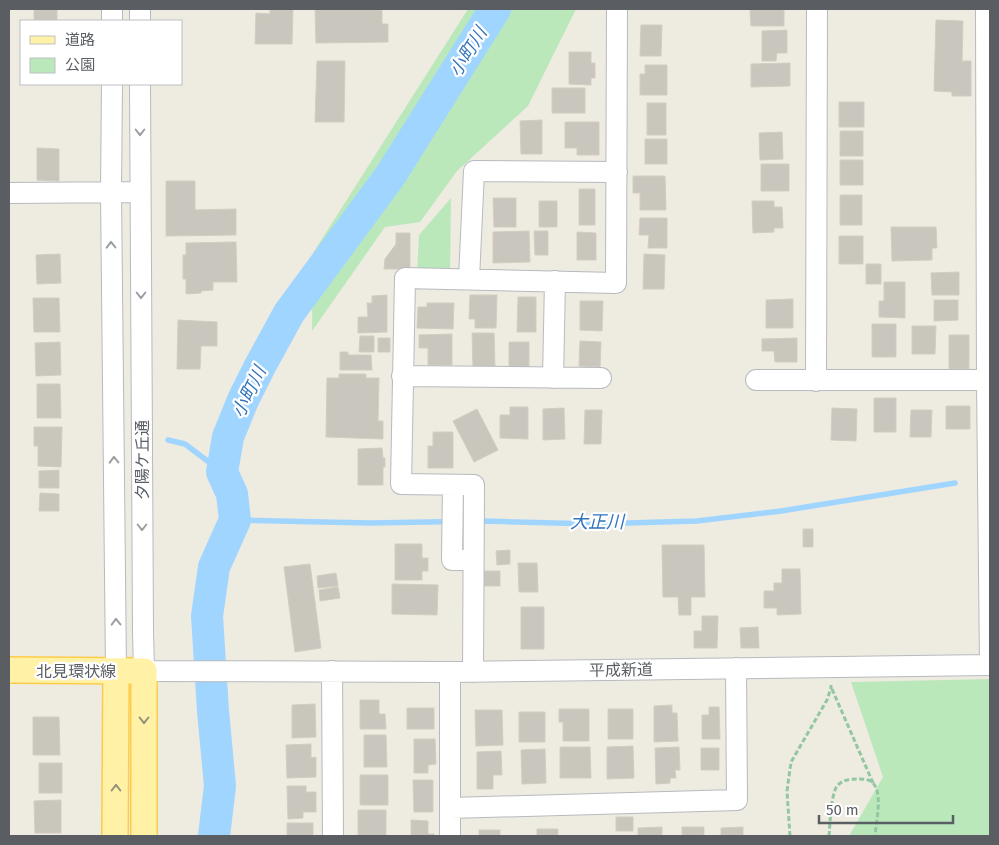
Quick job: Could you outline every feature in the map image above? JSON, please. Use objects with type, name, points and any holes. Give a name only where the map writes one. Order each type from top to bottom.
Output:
[{"type":"main road","name":"北見環状線","points":[[9,670],[144,671]]},
{"type":"main road","name":"夕陽ケ丘通","points":[[115,836],[116,671]]},
{"type":"main road","name":"夕陽ケ丘通","points":[[144,671],[144,836]]},
{"type":"street","points":[[472,672],[474,485],[401,484],[405,278],[469,278],[616,283],[617,9]]},
{"type":"street","points":[[816,380],[817,9]]},
{"type":"street","points":[[986,9],[990,665]]},
{"type":"street","name":"夕陽ケ丘通","points":[[112,85],[111,192],[116,671]]},
{"type":"street","name":"夕陽ケ丘通","points":[[140,85],[142,631],[144,671]]},
{"type":"street","points":[[469,278],[474,171],[617,172]]},
{"type":"street","points":[[9,193],[140,192]]},
{"type":"street","points":[[553,378],[555,281]]},
{"type":"street","points":[[402,376],[601,378]]},
{"type":"street","points":[[756,380],[987,380]]},
{"type":"street","points":[[453,485],[452,560],[473,560]]},
{"type":"street","name":"平成新道","points":[[144,671],[472,672],[990,665]]},
{"type":"street","points":[[450,808],[737,800],[736,668]]},
{"type":"street","points":[[332,671],[333,836]]},
{"type":"street","points":[[450,672],[450,836]]},
{"type":"path","points":[[831,667],[832,688],[878,792],[875,836]]},
{"type":"path","points":[[790,836],[787,792],[791,762],[832,688]]},
{"type":"path","points":[[829,836],[833,793],[837,786],[847,779],[866,780],[873,784]]},
{"type":"green space","points":[[468,9],[576,9],[528,106],[457,171],[420,222],[385,227],[312,331],[313,253]]},
{"type":"green space","points":[[451,198],[450,273],[417,273],[419,235]]},
{"type":"green space","points":[[990,679],[990,836],[849,836],[883,777],[851,682]]},
{"type":"building","points":[[34,9],[57,9],[57,20],[34,20]]},
{"type":"building","points":[[270,9],[293,9],[292,44],[255,44],[256,13],[270,14]]},
{"type":"building","points":[[315,9],[382,10],[382,24],[388,24],[388,42],[316,43]]},
{"type":"building","points":[[750,9],[784,9],[784,26],[751,26]]},
{"type":"building","points":[[936,20],[963,21],[962,61],[971,61],[971,96],[952,96],[952,92],[934,91]]},
{"type":"building","points":[[641,25],[662,25],[661,56],[640,56]]},
{"type":"building","points":[[787,30],[787,53],[777,53],[776,61],[762,61],[762,31]]},
{"type":"building","points":[[569,52],[591,52],[591,63],[595,63],[595,78],[591,78],[591,85],[569,84]]},
{"type":"building","points":[[317,61],[345,61],[344,122],[315,122]]},
{"type":"building","points":[[790,63],[790,86],[751,87],[751,64]]},
{"type":"building","points":[[645,65],[667,65],[667,95],[640,95],[640,74],[645,74]]},
{"type":"building","points":[[552,88],[585,88],[585,113],[552,113]]},
{"type":"building","points":[[839,102],[864,102],[864,127],[839,127]]},
{"type":"building","points":[[647,103],[666,103],[666,135],[647,135]]},
{"type":"building","points":[[542,120],[542,154],[521,154],[520,121]]},
{"type":"building","points":[[565,122],[599,122],[599,155],[577,155],[577,148],[565,148]]},
{"type":"building","points":[[840,131],[863,131],[863,156],[840,156]]},
{"type":"building","points":[[782,132],[783,159],[760,160],[759,133]]},
{"type":"building","points":[[645,139],[667,139],[667,164],[645,164]]},
{"type":"building","points":[[37,148],[59,149],[59,181],[37,180]]},
{"type":"building","points":[[840,160],[863,160],[863,185],[840,185]]},
{"type":"building","points":[[761,164],[789,164],[789,191],[761,191]]},
{"type":"building","points":[[633,176],[665,176],[666,210],[640,210],[640,193],[633,193]]},
{"type":"building","points":[[166,181],[195,181],[195,210],[236,209],[236,235],[166,236]]},
{"type":"building","points":[[579,189],[595,189],[595,225],[579,225]]},
{"type":"building","points":[[840,195],[862,195],[862,225],[840,225]]},
{"type":"building","points":[[493,198],[516,198],[516,227],[494,227]]},
{"type":"building","points":[[539,201],[557,201],[557,227],[539,227]]},
{"type":"building","points":[[752,201],[774,201],[774,207],[782,207],[783,228],[774,228],[774,232],[753,233]]},
{"type":"building","points":[[640,218],[667,218],[667,248],[648,248],[649,235],[639,235]]},
{"type":"building","points":[[891,227],[936,227],[937,248],[932,248],[932,260],[892,261]]},
{"type":"building","points":[[529,231],[530,262],[493,263],[493,232]]},
{"type":"building","points":[[534,231],[548,231],[548,255],[535,255]]},
{"type":"building","points":[[577,232],[596,233],[596,260],[577,260]]},
{"type":"building","points":[[396,233],[410,233],[410,269],[384,269],[385,259],[396,244]]},
{"type":"building","points":[[839,236],[863,236],[863,264],[839,264]]},
{"type":"building","points":[[236,242],[237,282],[213,282],[213,290],[186,294],[186,279],[183,279],[183,255],[186,255],[186,243]]},
{"type":"building","points":[[60,254],[61,283],[37,284],[36,255]]},
{"type":"building","points":[[644,254],[665,255],[664,289],[643,289]]},
{"type":"building","points":[[866,264],[881,264],[881,284],[866,284]]},
{"type":"building","points":[[959,272],[959,295],[932,295],[931,273]]},
{"type":"building","points":[[884,282],[905,282],[905,318],[879,317],[879,301],[884,301]]},
{"type":"building","points":[[387,295],[387,332],[358,333],[358,317],[368,317],[367,303],[372,303],[372,296]]},
{"type":"building","points":[[470,295],[497,295],[496,328],[475,328],[475,319],[469,319]]},
{"type":"building","points":[[518,297],[536,297],[536,332],[517,332]]},
{"type":"building","points":[[33,298],[59,298],[60,332],[34,332]]},
{"type":"building","points":[[793,299],[793,328],[766,328],[766,300]]},
{"type":"building","points":[[934,300],[958,300],[958,320],[934,321]]},
{"type":"building","points":[[580,301],[603,301],[602,331],[580,330]]},
{"type":"building","points":[[427,303],[454,303],[453,329],[417,328],[418,307],[427,307]]},
{"type":"building","points":[[178,320],[217,322],[217,346],[201,346],[200,369],[177,369]]},
{"type":"building","points":[[872,324],[896,324],[896,357],[872,357]]},
{"type":"building","points":[[912,326],[936,326],[935,354],[912,354]]},
{"type":"building","points":[[472,333],[494,333],[495,367],[473,368]]},
{"type":"building","points":[[452,334],[452,365],[428,365],[428,348],[419,348],[419,335]]},
{"type":"building","points":[[949,335],[969,335],[969,369],[949,369]]},
{"type":"building","points":[[360,336],[374,336],[374,352],[359,352]]},
{"type":"building","points":[[378,338],[390,338],[390,352],[378,352]]},
{"type":"building","points":[[797,338],[797,362],[775,362],[774,351],[762,351],[762,339]]},
{"type":"building","points":[[580,341],[601,342],[600,367],[579,366]]},
{"type":"building","points":[[60,342],[61,375],[36,376],[35,343]]},
{"type":"building","points":[[509,342],[529,342],[529,367],[509,368]]},
{"type":"building","points":[[340,352],[348,352],[348,355],[371,355],[372,370],[340,370]]},
{"type":"building","points":[[339,374],[366,374],[366,378],[379,378],[378,421],[383,421],[383,439],[326,437],[327,378],[339,378]]},
{"type":"building","points":[[37,384],[60,384],[61,418],[37,418]]},
{"type":"building","points":[[874,398],[896,398],[896,432],[874,432]]},
{"type":"building","points":[[946,406],[970,406],[970,429],[946,429]]},
{"type":"building","points":[[510,407],[528,407],[528,439],[500,438],[500,415],[510,415]]},
{"type":"building","points":[[564,408],[565,439],[543,440],[543,409]]},
{"type":"building","points":[[832,408],[857,409],[856,441],[831,440]]},
{"type":"building","points":[[477,409],[498,450],[474,462],[453,421]]},
{"type":"building","points":[[585,410],[602,410],[601,444],[584,444]]},
{"type":"building","points":[[911,410],[932,410],[931,437],[910,437]]},
{"type":"building","points":[[34,427],[62,427],[61,467],[38,466],[38,446],[34,446]]},
{"type":"building","points":[[433,432],[453,432],[453,468],[428,468],[428,446],[433,446]]},
{"type":"building","points":[[382,448],[383,458],[385,458],[383,485],[358,485],[358,449]]},
{"type":"building","points":[[59,470],[59,488],[39,488],[39,471]]},
{"type":"building","points":[[40,493],[59,494],[59,511],[39,511]]},
{"type":"building","points":[[803,529],[813,529],[813,547],[803,547]]},
{"type":"building","points":[[395,544],[422,544],[422,558],[428,558],[428,571],[422,571],[422,580],[395,580]]},
{"type":"building","points":[[662,545],[704,545],[705,597],[691,597],[691,615],[679,615],[678,597],[663,597]]},
{"type":"building","points":[[510,550],[510,564],[497,565],[496,551]]},
{"type":"building","points":[[518,563],[537,563],[538,592],[519,592]]},
{"type":"building","points":[[310,564],[321,648],[295,652],[284,567]]},
{"type":"building","points":[[782,569],[800,569],[801,614],[777,615],[777,608],[764,608],[764,591],[774,591],[774,583],[782,583]]},
{"type":"building","points":[[484,571],[500,571],[500,586],[484,586]]},
{"type":"building","points":[[336,573],[338,586],[318,588],[317,576]]},
{"type":"building","points":[[392,584],[438,585],[437,615],[392,614]]},
{"type":"building","points":[[338,587],[340,598],[320,601],[319,590]]},
{"type":"building","points":[[521,607],[544,607],[544,649],[521,649]]},
{"type":"building","points":[[702,616],[718,616],[717,648],[694,648],[694,631],[702,631]]},
{"type":"building","points":[[758,627],[759,648],[741,648],[740,628]]},
{"type":"building","points":[[360,700],[379,700],[379,714],[385,714],[386,729],[360,729]]},
{"type":"building","points":[[315,704],[316,737],[292,738],[292,705]]},
{"type":"building","points":[[672,705],[672,713],[677,713],[678,741],[654,742],[654,706]]},
{"type":"building","points":[[709,707],[719,707],[720,739],[702,739],[702,715],[709,715]]},
{"type":"building","points":[[407,708],[434,708],[434,729],[407,729]]},
{"type":"building","points":[[559,709],[589,709],[589,741],[563,741],[563,722],[559,722]]},
{"type":"building","points":[[608,709],[633,709],[633,739],[608,739]]},
{"type":"building","points":[[475,710],[502,710],[503,745],[476,746]]},
{"type":"building","points":[[519,712],[545,712],[545,742],[519,742]]},
{"type":"building","points":[[33,717],[59,717],[60,755],[33,755]]},
{"type":"building","points":[[364,735],[386,735],[387,767],[364,767]]},
{"type":"building","points":[[414,739],[435,739],[436,764],[428,765],[428,773],[414,773]]},
{"type":"building","points":[[311,744],[311,758],[316,757],[316,777],[287,778],[286,745]]},
{"type":"building","points":[[633,746],[634,778],[607,779],[607,747]]},
{"type":"building","points":[[560,747],[590,747],[591,778],[560,778]]},
{"type":"building","points":[[679,747],[680,770],[675,770],[676,778],[670,778],[670,783],[656,784],[655,748]]},
{"type":"building","points":[[701,748],[719,748],[719,770],[701,770]]},
{"type":"building","points":[[545,749],[546,783],[522,784],[521,750]]},
{"type":"building","points":[[501,751],[502,775],[493,775],[493,789],[477,789],[477,752]]},
{"type":"building","points":[[39,763],[62,763],[62,793],[39,793]]},
{"type":"building","points":[[360,775],[388,775],[388,805],[360,805]]},
{"type":"building","points":[[413,780],[433,780],[433,812],[414,812]]},
{"type":"building","points":[[287,786],[306,786],[306,792],[316,792],[316,812],[303,812],[303,818],[288,819]]},
{"type":"building","points":[[61,800],[61,833],[35,833],[34,801]]},
{"type":"building","points":[[358,810],[386,810],[386,836],[358,836]]},
{"type":"building","points":[[616,817],[633,817],[633,831],[616,831]]},
{"type":"building","points":[[411,820],[428,821],[428,834],[434,834],[434,836],[411,836]]},
{"type":"building","points":[[287,823],[313,823],[313,836],[287,836]]},
{"type":"building","points":[[662,827],[662,836],[638,836],[638,828]]},
{"type":"building","points":[[682,827],[704,827],[704,836],[682,836]]},
{"type":"building","points":[[743,827],[743,836],[721,836],[721,828]]},
{"type":"building","points":[[537,829],[558,829],[558,836],[537,836]]},
{"type":"building","points":[[479,830],[500,830],[500,836],[479,836]]},
{"type":"waterway","name":"小町川","points":[[214,836],[220,786],[207,616],[214,567],[235,520],[232,494],[222,472],[228,437],[243,400],[289,313],[390,176],[495,9]]},
{"type":"waterway","points":[[168,440],[185,444],[222,472]]},
{"type":"waterway","name":"大正川","points":[[235,520],[370,523],[485,521],[593,524],[697,521],[781,511],[955,483]]}]
